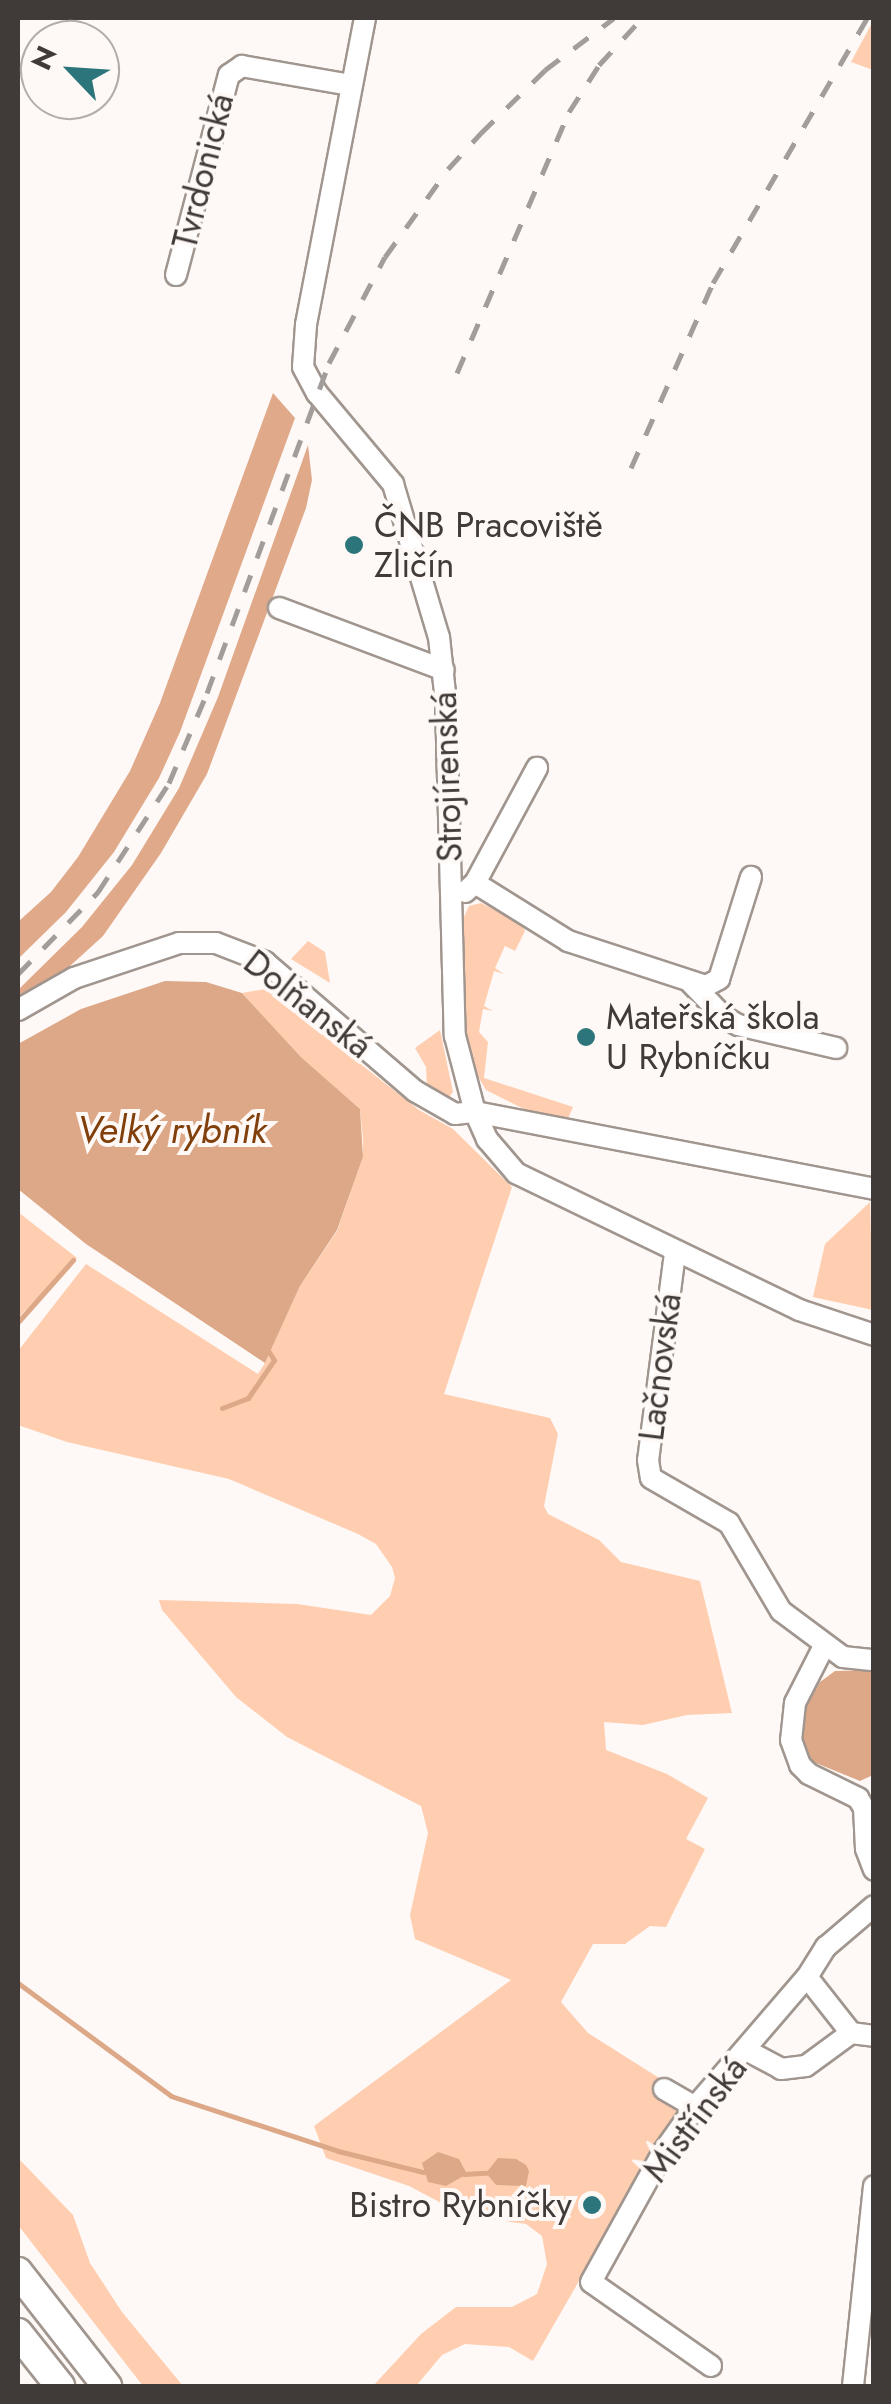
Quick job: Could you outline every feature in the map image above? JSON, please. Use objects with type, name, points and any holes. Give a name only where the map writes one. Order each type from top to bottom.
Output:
[{"type":"highway","points":[[18,2272],[108,2386]]},
{"type":"highway","points":[[18,2332],[60,2386]]},
{"type":"street","name":"Strojírenská","points":[[365,18],[302,367],[317,393],[394,484],[431,603],[444,670],[455,1036],[475,1112],[487,1139],[516,1173],[799,1310],[874,1335]]},
{"type":"street","name":"Tvrdonická","points":[[176,274],[229,75],[242,66],[351,84]]},
{"type":"street","points":[[279,608],[444,670]]},
{"type":"street","points":[[452,902],[475,883],[538,768]]},
{"type":"street","points":[[475,883],[568,941],[706,986],[720,980],[751,877]]},
{"type":"street","name":"Dolňanská","points":[[18,1010],[74,978],[179,943],[216,943],[265,962],[433,1104],[455,1114],[475,1112],[874,1189]]},
{"type":"street","points":[[692,983],[723,1016],[738,1025],[836,1048]]},
{"type":"street","name":"Lačnovská","points":[[675,1253],[649,1474],[661,1488],[729,1523],[775,1605],[821,1638],[824,1646],[843,1657],[874,1660]]},
{"type":"street","points":[[824,1646],[795,1703],[791,1740],[809,1774],[858,1798],[864,1808],[866,1849],[874,1870]]},
{"type":"street","name":"Mistřínská","points":[[711,2366],[591,2282],[662,2152],[807,1977],[826,1948],[874,1906]]},
{"type":"street","points":[[807,1977],[850,2033]]},
{"type":"street","points":[[746,2050],[780,2069],[806,2066],[850,2033],[874,2036]]},
{"type":"street","points":[[664,2088],[696,2107]]},
{"type":"street","points":[[853,2386],[865,2351],[874,2186]]},
{"type":"shaded area","points":[[873,21],[874,70],[851,62]]},
{"type":"shaded area","points":[[273,393],[295,418],[180,732],[159,778],[114,852],[66,912],[18,959],[19,921],[51,892],[78,857],[130,771],[160,703]]},
{"type":"shaded area","points":[[308,445],[312,480],[306,508],[207,774],[161,853],[103,936],[59,976],[18,999],[18,990],[82,927],[132,865],[179,788],[218,697]]},
{"type":"shaded area","points":[[481,903],[521,923],[525,931],[515,951],[505,946],[495,968],[504,974],[494,971],[484,1006],[493,1011],[483,1009],[479,1032],[488,1042],[484,1078],[573,1107],[567,1121],[532,1113],[486,1090],[473,1068],[462,1028],[461,923],[469,906]]},
{"type":"shaded area","points":[[308,941],[325,952],[330,983],[291,959]]},
{"type":"shaded area","points":[[265,989],[419,1110],[453,1129],[512,1187],[444,1394],[550,1418],[558,1434],[544,1506],[548,1514],[599,1540],[621,1562],[700,1581],[732,1713],[687,1715],[643,1725],[604,1722],[606,1750],[667,1774],[708,1798],[686,1839],[705,1849],[666,1927],[650,1926],[625,1944],[593,1944],[561,2002],[588,2033],[686,2095],[533,2361],[509,2347],[465,2344],[442,2355],[416,2386],[373,2386],[421,2334],[456,2307],[512,2307],[537,2294],[547,2264],[542,2236],[526,2224],[464,2215],[409,2186],[326,2158],[314,2126],[511,1980],[415,1939],[410,1915],[428,1833],[421,1806],[287,1737],[236,1697],[162,1610],[159,1600],[297,1604],[371,1615],[390,1596],[395,1578],[392,1567],[376,1544],[358,1534],[229,1479],[67,1442],[18,1425],[18,1351],[86,1264],[258,1374],[265,1363],[300,1286],[337,1231],[363,1157],[363,1140],[360,1109],[301,1057],[242,993]]},
{"type":"shaded area","points":[[440,1030],[453,1092],[447,1100],[427,1088],[426,1067],[415,1048]]},
{"type":"shaded area","points":[[870,1202],[873,1310],[813,1297],[825,1244]]},
{"type":"shaded area","points":[[18,1212],[77,1258],[18,1318]]},
{"type":"shaded area","points":[[18,2158],[73,2215],[90,2263],[122,2312],[183,2386],[143,2386],[18,2225]]},
{"type":"water","name":"Velký rybník","points":[[165,981],[206,982],[242,993],[301,1057],[360,1109],[363,1157],[337,1230],[300,1286],[265,1363],[86,1244],[18,1189],[18,1044],[81,1009]]},
{"type":"water","points":[[873,1670],[873,1775],[860,1781],[811,1761],[798,1745],[798,1720],[820,1682],[835,1671]]},
{"type":"water","points":[[438,2152],[459,2159],[467,2174],[446,2186],[428,2182],[422,2163]]},
{"type":"water","points":[[498,2158],[516,2159],[526,2165],[526,2186],[496,2185],[486,2173]]},
{"type":"waterway","points":[[18,1322],[73,1260]]},
{"type":"waterway","points":[[222,1408],[248,1398],[274,1360],[267,1349]]},
{"type":"waterway","points":[[18,1983],[171,2096],[338,2151],[423,2172]]},
{"type":"waterway","points":[[464,2174],[486,2173]]},
{"type":"railway","points":[[18,974],[98,892],[169,783],[207,693],[329,363],[385,257],[448,169],[481,133],[545,70],[614,18]]},
{"type":"railway","points":[[457,373],[569,112],[599,65],[642,18]]},
{"type":"railway","points":[[631,468],[713,283],[867,18]]},
{"type":"place","name":"ČNB Pracoviště Zličín","points":[[354,545]]},
{"type":"place","name":"Mateřská škola U Rybníčku","points":[[586,1037]]},
{"type":"place","name":"Bistro Rybníčky","points":[[592,2205]]}]
